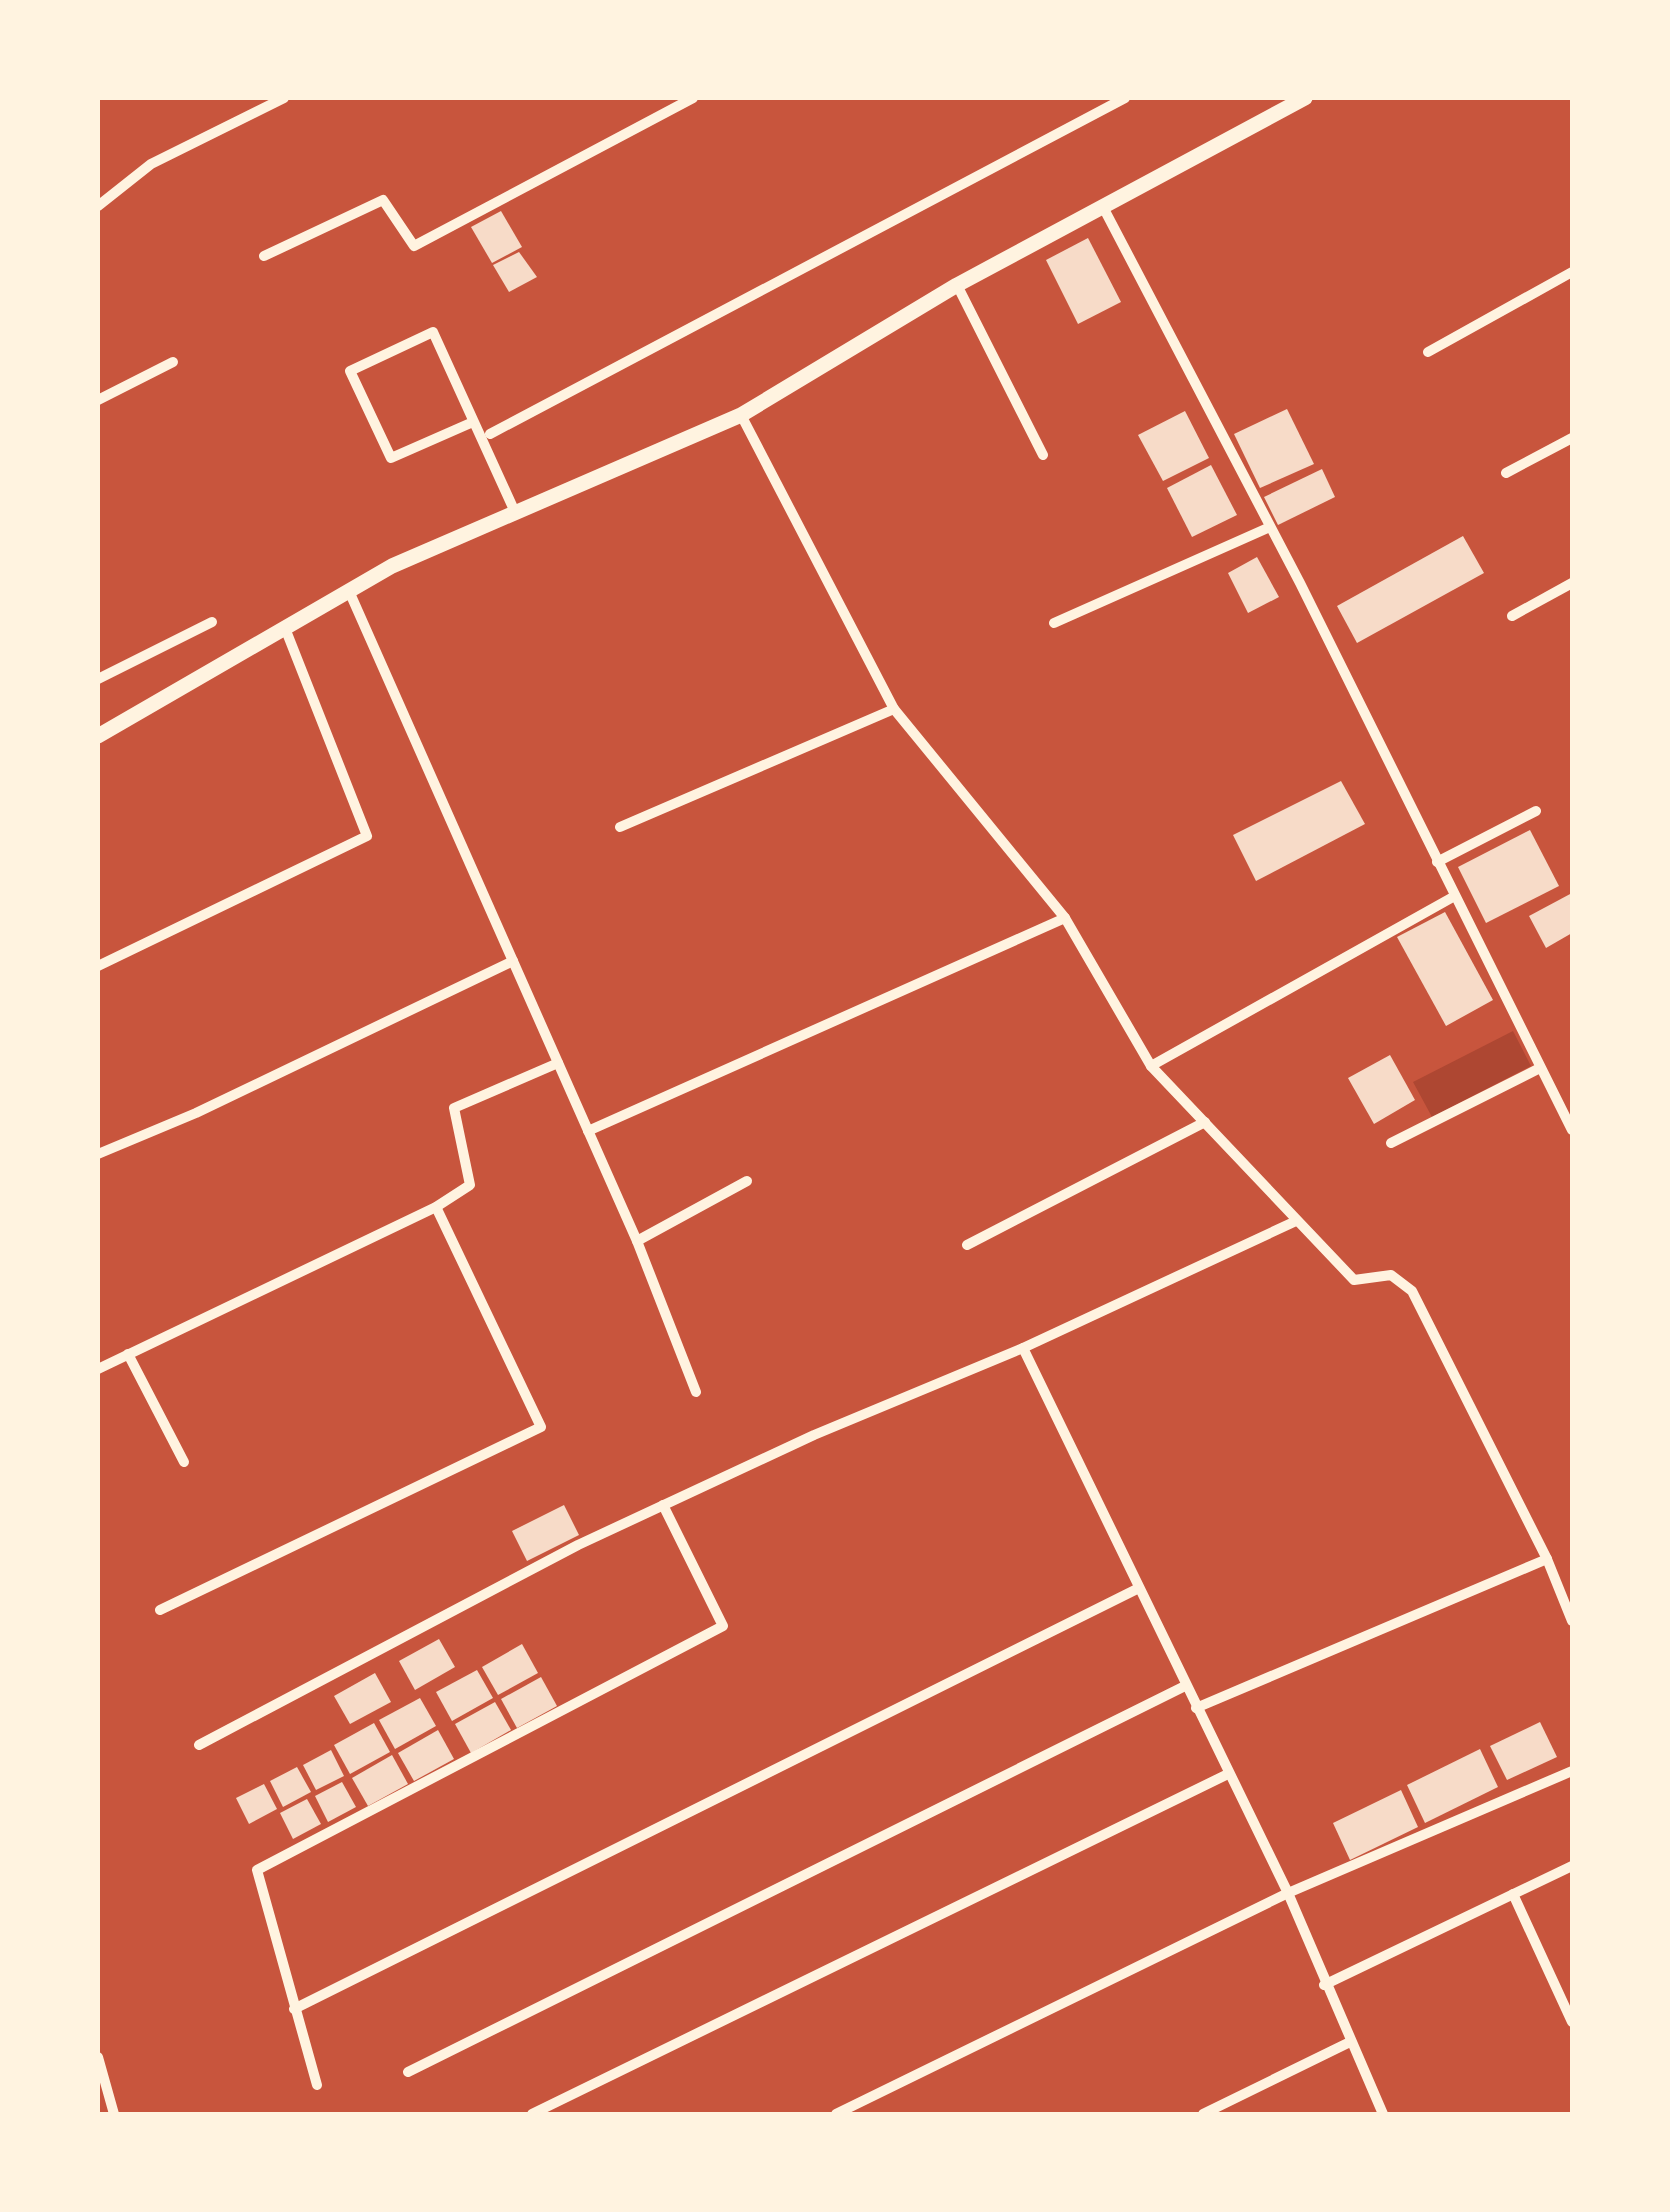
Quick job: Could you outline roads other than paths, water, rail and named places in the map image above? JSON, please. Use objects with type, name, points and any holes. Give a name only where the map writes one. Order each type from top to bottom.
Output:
[{"type":"street","points":[[98,206],[151,164],[284,98]]},
{"type":"street","points":[[264,256],[383,200],[414,246],[694,98]]},
{"type":"street","points":[[490,434],[1125,98]]},
{"type":"street","points":[[98,736],[392,566],[741,415],[957,286],[1304,98]]},
{"type":"street","points":[[1103,206],[1270,526],[1538,1069],[1572,1130]]},
{"type":"street","points":[[1428,352],[1572,272]]},
{"type":"street","points":[[957,286],[1043,455]]},
{"type":"street","points":[[473,422],[391,458],[350,371],[433,332],[515,512]]},
{"type":"street","points":[[98,400],[173,362]]},
{"type":"street","points":[[741,415],[894,709],[1065,918],[1151,1066],[1354,1280],[1391,1276],[1412,1291],[1547,1559],[1572,1621]]},
{"type":"street","points":[[1506,473],[1572,438]]},
{"type":"street","points":[[1054,624],[1270,526]]},
{"type":"street","points":[[1512,616],[1572,583]]},
{"type":"street","points":[[348,591],[637,1242],[696,1392]]},
{"type":"street","points":[[98,679],[212,622]]},
{"type":"street","points":[[98,966],[367,836],[285,628]]},
{"type":"street","points":[[620,828],[894,709]]},
{"type":"street","points":[[1438,862],[1536,811]]},
{"type":"street","points":[[1151,1066],[1454,897]]},
{"type":"street","points":[[588,1131],[1065,918]]},
{"type":"street","points":[[98,1154],[196,1113],[513,961]]},
{"type":"street","points":[[98,1369],[436,1206],[470,1185],[454,1108],[558,1063]]},
{"type":"street","points":[[1391,1144],[1538,1069]]},
{"type":"street","points":[[1559,1106],[1572,1100]]},
{"type":"street","points":[[967,1244],[1204,1122]]},
{"type":"street","points":[[637,1242],[747,1180]]},
{"type":"street","points":[[160,1610],[541,1427],[436,1206]]},
{"type":"street","points":[[199,1745],[578,1544],[814,1435],[1023,1348],[1296,1221]]},
{"type":"street","points":[[1023,1348],[1137,1590],[1288,1894],[1383,2114]]},
{"type":"street","points":[[128,1354],[184,1462]]},
{"type":"street","points":[[317,2085],[257,1870],[724,1626],[663,1504]]},
{"type":"street","points":[[1196,1708],[1547,1559]]},
{"type":"street","points":[[294,2009],[1137,1590]]},
{"type":"street","points":[[408,2072],[1185,1686]]},
{"type":"street","points":[[836,2114],[1288,1894],[1572,1771]]},
{"type":"street","points":[[532,2114],[1228,1774]]},
{"type":"street","points":[[1324,1984],[1572,1866]]},
{"type":"street","points":[[1514,1894],[1572,2022]]},
{"type":"street","points":[[1203,2114],[1350,2042]]},
{"type":"street","points":[[98,2057],[114,2114]]}]
